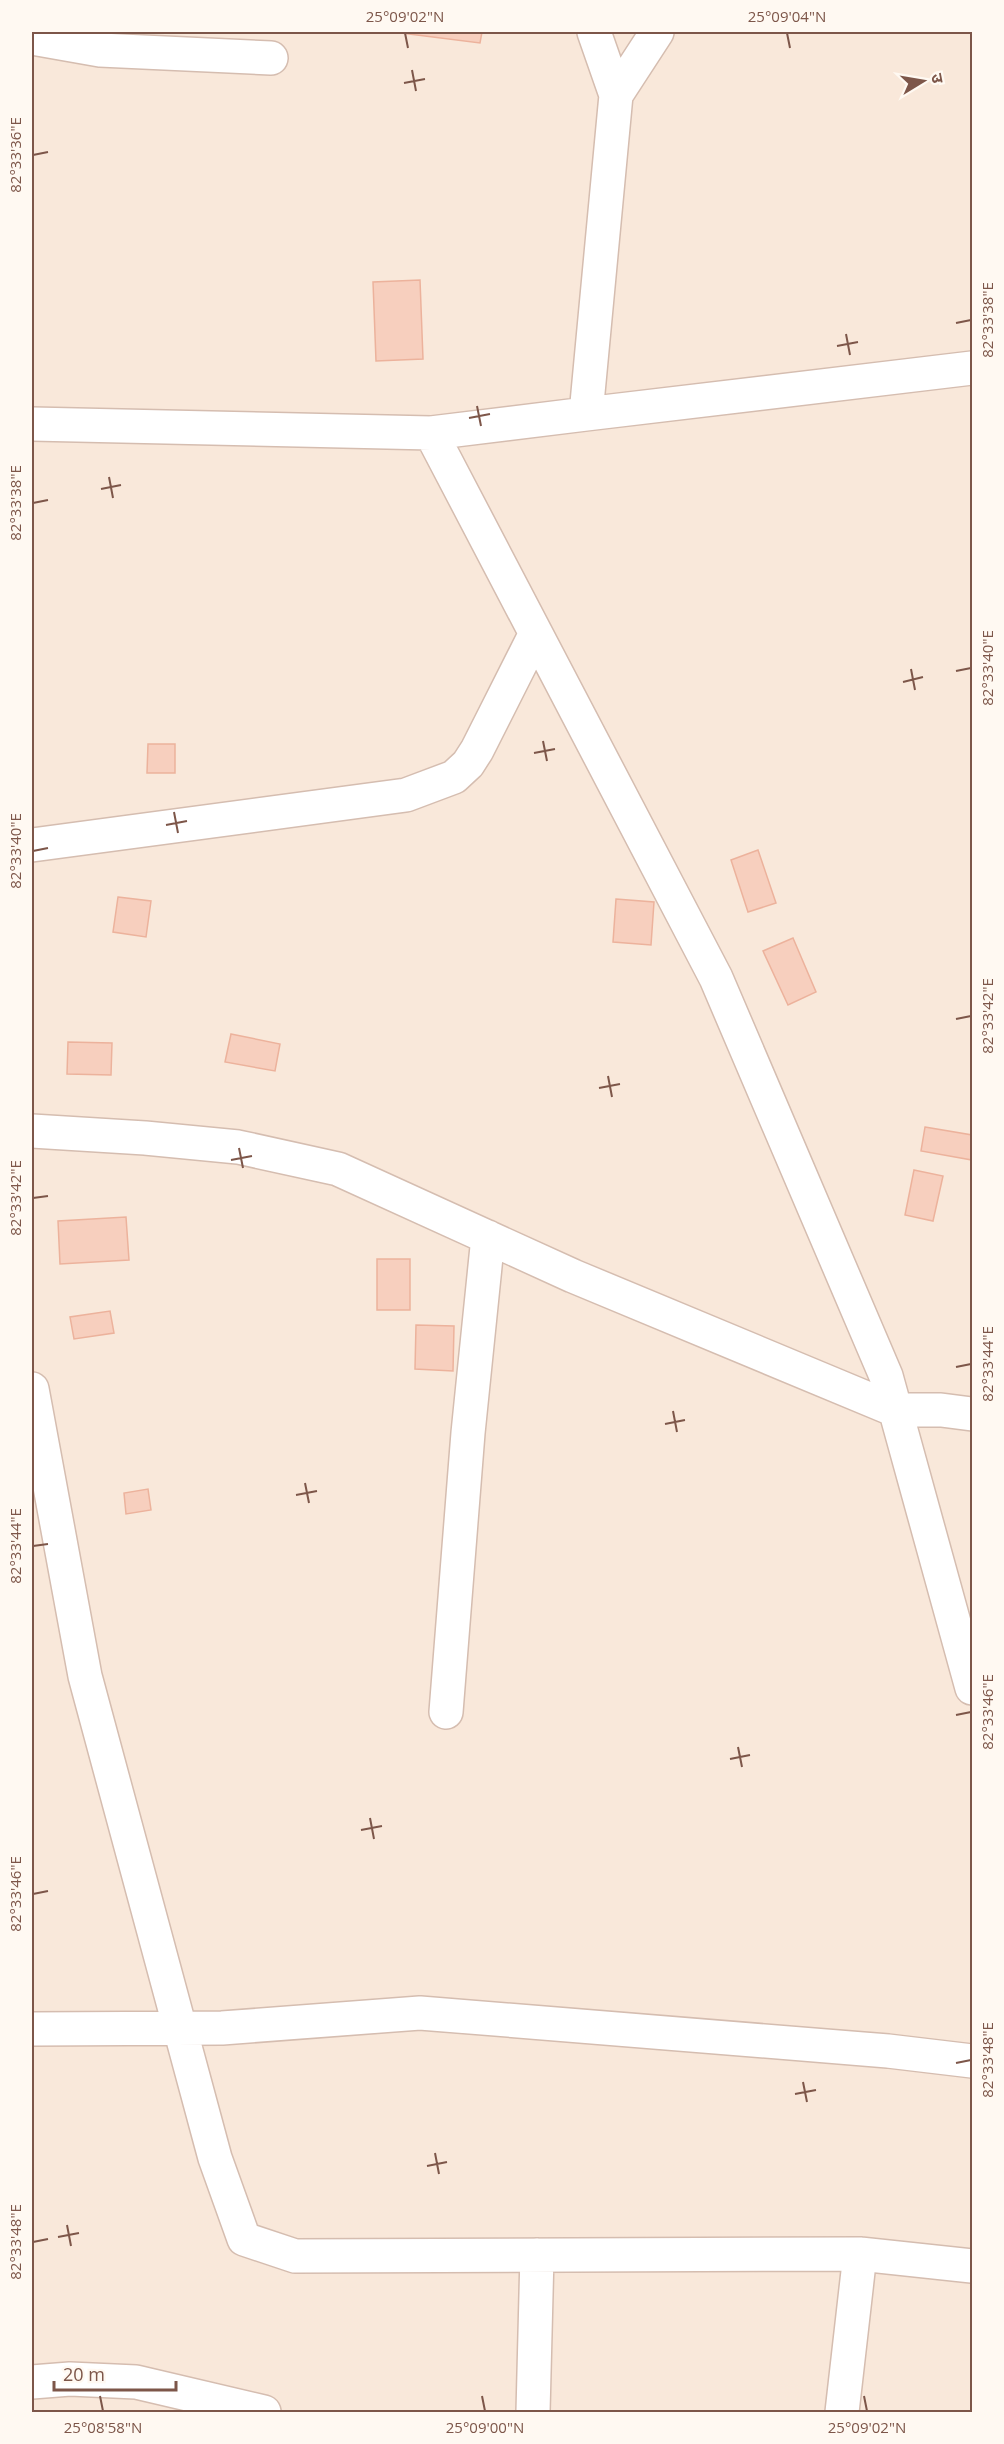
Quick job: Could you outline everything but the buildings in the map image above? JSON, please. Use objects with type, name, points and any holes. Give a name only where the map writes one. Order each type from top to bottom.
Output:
[{"type":"street","points":[[586,414],[616,95],[594,32]]},
{"type":"street","points":[[616,95],[657,32]]},
{"type":"street","points":[[32,38],[100,50],[271,58]]},
{"type":"street","points":[[32,424],[431,433],[972,368]]},
{"type":"street","points":[[431,433],[716,978],[886,1376],[972,1688]]},
{"type":"street","points":[[32,845],[406,795],[454,777],[477,750],[535,635]]},
{"type":"street","points":[[32,1131],[145,1137],[238,1147],[338,1169],[573,1276],[895,1410],[941,1410],[972,1414]]},
{"type":"street","points":[[446,1712],[467,1445],[488,1237]]},
{"type":"street","points":[[32,1389],[85,1676],[215,2158],[244,2239],[295,2256],[860,2254],[972,2266]]},
{"type":"street","points":[[32,2029],[222,2028],[420,2013],[888,2051],[972,2061]]},
{"type":"street","points":[[842,2412],[860,2254]]},
{"type":"street","points":[[533,2412],[537,2255]]},
{"type":"street","points":[[32,2382],[70,2379],[136,2382],[264,2412]]},
{"type":"shaded area","points":[[32,32],[972,32],[972,2412],[32,2412]]}]
